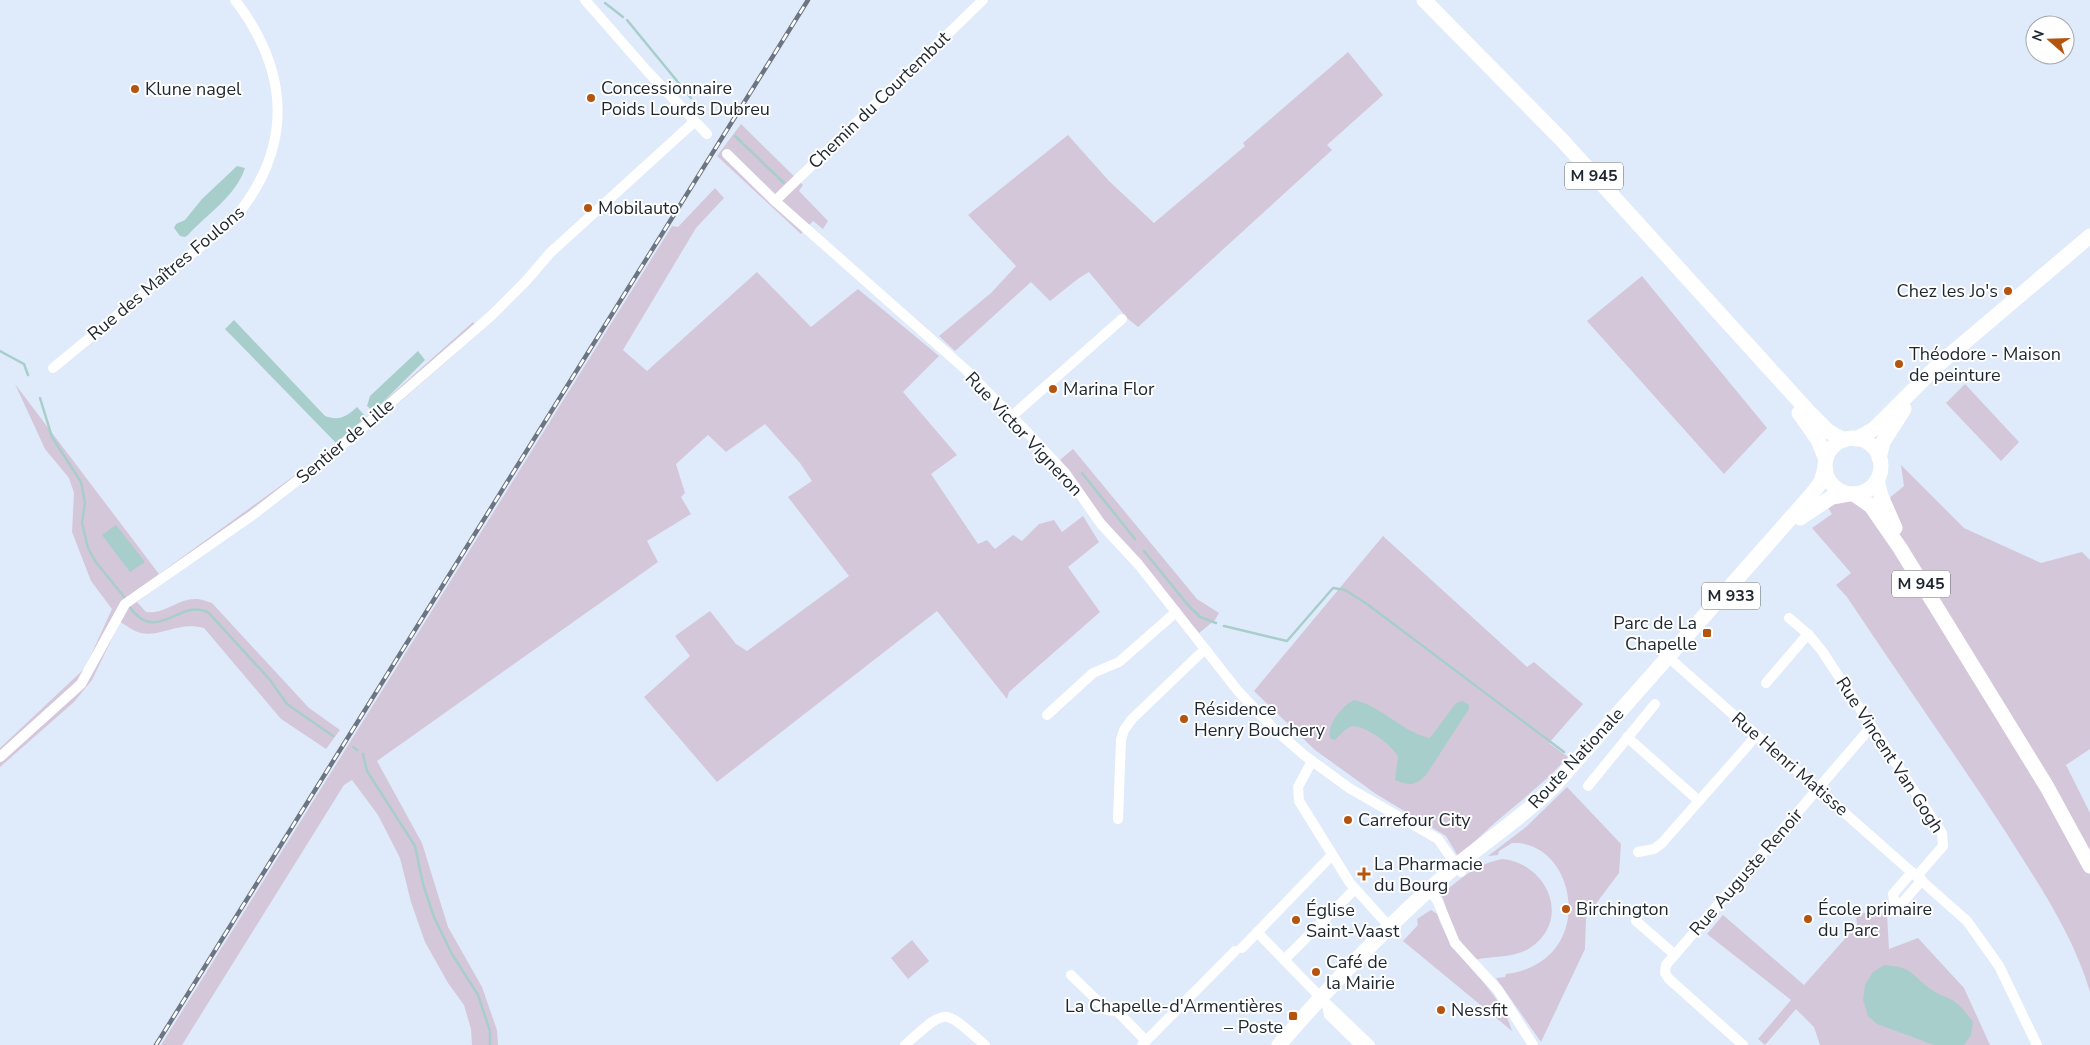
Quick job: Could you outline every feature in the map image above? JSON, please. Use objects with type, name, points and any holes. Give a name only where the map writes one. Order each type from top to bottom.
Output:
[{"type":"main road","name":"M 945","points":[[1424,0],[1554,132],[1695,290],[1808,412],[1828,431],[1850,439]]},
{"type":"main road","points":[[1956,350],[1904,409],[1883,442],[1877,480],[1869,489],[1851,494],[1833,487],[1827,478],[1825,464],[1833,446],[1874,429],[1924,378],[1956,350],[2049,269],[2090,236]]},
{"type":"main road","name":"M 945","points":[[1695,290],[1735,340],[1805,420],[1821,446],[1825,464]]},
{"type":"main road","points":[[1850,439],[1871,445],[1879,458]]},
{"type":"main road","name":"Route Nationale","points":[[1670,659],[1811,495],[1821,482],[1825,464]]},
{"type":"main road","name":"M 945","points":[[1877,480],[1881,496],[1895,528],[1922,570],[1982,679]]},
{"type":"main road","name":"M 945","points":[[1851,494],[1866,502],[1876,513],[1982,679],[2047,787],[2090,866]]},
{"type":"main road","name":"Route Nationale","points":[[1280,1045],[1432,893],[1543,796],[1800,518],[1832,497],[1851,494]]},
{"type":"main road","name":"Route Nationale","points":[[1291,1045],[1323,1001]]},
{"type":"street","name":"Rue des Maîtres Foulons","points":[[53,368],[234,219],[256,190],[272,150],[279,107],[271,62],[253,26],[234,0]]},
{"type":"street","points":[[585,0],[694,122],[707,134]]},
{"type":"street","name":"Chemin du Courtembut","points":[[775,201],[983,0]]},
{"type":"street","name":"Sentier de Lille","points":[[0,757],[81,684],[91,670],[116,616],[129,601],[247,518],[333,453],[497,310],[550,253],[694,122]]},
{"type":"street","name":"Rue Victor Vigneron","points":[[728,154],[775,201],[965,370],[1012,416],[1066,474],[1101,524],[1139,565],[1256,710],[1312,761],[1364,798],[1435,837],[1459,869]]},
{"type":"street","points":[[1012,416],[1122,319]]},
{"type":"street","points":[[1047,715],[1093,672],[1119,662],[1176,612]]},
{"type":"street","name":"Rue Vincent Van Gogh","points":[[1788,618],[1808,634],[1822,651],[1944,838],[1941,849],[1917,876]]},
{"type":"street","points":[[1766,683],[1808,634]]},
{"type":"street","points":[[1118,819],[1121,740],[1124,730],[1132,719],[1205,649]]},
{"type":"street","name":"Rue Henri Matisse","points":[[1670,659],[1960,914],[1990,950],[2004,974],[2037,1045]]},
{"type":"street","points":[[1588,786],[1655,704]]},
{"type":"street","name":"Rue Auguste Renoir","points":[[1744,1045],[1666,976],[1666,966],[1674,954],[1871,727]]},
{"type":"street","points":[[1638,852],[1654,849],[1662,843],[1756,735]]},
{"type":"street","points":[[1627,737],[1699,801]]},
{"type":"street","points":[[1312,761],[1300,782],[1298,796],[1332,855],[1355,888],[1394,931]]},
{"type":"street","points":[[1071,975],[1107,1010],[1117,1012],[1144,1043],[1332,855]]},
{"type":"street","points":[[1284,960],[1355,888]]},
{"type":"street","points":[[1432,893],[1455,943],[1498,990],[1533,1045]]},
{"type":"street","points":[[1636,921],[1674,954]]},
{"type":"street","points":[[1257,932],[1323,1001],[1370,1045]]},
{"type":"street","points":[[1323,1001],[1329,1014],[1360,1045]]},
{"type":"street","points":[[905,1045],[936,1019],[944,1016],[956,1020],[985,1045]]},
{"type":"shaded area","points":[[1348,52],[1383,95],[1327,145],[1332,150],[1138,327],[1127,318],[1089,272],[1050,301],[1031,282],[955,351],[939,336],[991,293],[1016,266],[968,215],[1068,135],[1109,181],[1154,223],[1245,146],[1243,143]]},
{"type":"shaded area","points":[[741,124],[803,185],[799,191],[828,221],[823,229],[813,221],[801,234],[717,156]]},
{"type":"shaded area","points":[[237,166],[245,168],[241,178],[228,196],[188,235],[185,237],[180,236],[174,228],[176,224],[185,220],[202,199]]},
{"type":"shaded area","points":[[715,188],[724,198],[696,228],[623,350],[647,371],[757,272],[811,327],[858,289],[939,356],[903,392],[957,455],[931,474],[978,544],[987,540],[995,549],[1013,535],[1022,541],[1039,524],[1054,520],[1062,532],[1083,516],[1099,542],[1068,567],[1100,612],[1009,692],[1007,699],[937,611],[717,782],[644,697],[690,656],[675,636],[710,611],[736,644],[747,651],[849,576],[788,497],[812,481],[800,463],[765,424],[726,452],[708,435],[676,464],[685,493],[681,497],[691,514],[647,541],[658,562],[377,761],[422,843],[448,927],[482,987],[497,1030],[498,1045],[472,1045],[471,1029],[464,1005],[448,983],[425,942],[411,902],[400,858],[378,815],[352,780],[344,785],[182,1045],[161,1045],[672,226],[678,227]]},
{"type":"shaded area","points":[[1642,276],[1767,428],[1724,474],[1587,321]]},
{"type":"shaded area","points":[[234,320],[325,416],[342,417],[357,407],[366,417],[336,443],[225,329]]},
{"type":"shaded area","points":[[473,322],[481,331],[392,409],[296,487],[137,602],[146,612],[159,611],[190,599],[199,599],[212,603],[309,708],[340,730],[326,749],[281,719],[204,628],[186,626],[149,634],[136,631],[120,622],[92,680],[74,702],[0,767],[0,748],[85,668],[112,609],[91,581],[72,532],[74,493],[69,478],[45,449],[15,384],[159,574],[327,452]]},
{"type":"shaded area","points":[[418,351],[425,360],[378,407],[372,410],[367,406],[370,396]]},
{"type":"shaded area","points":[[1965,384],[2019,442],[2001,461],[1946,403]]},
{"type":"shaded area","points":[[1073,449],[1197,599],[1219,613],[1215,620],[1199,633],[1113,534],[1060,460]]},
{"type":"shaded area","points":[[1901,465],[1964,528],[2041,563],[2082,552],[2090,560],[2090,749],[2066,765],[2090,813],[2090,992],[2065,930],[2043,891],[1968,774],[1847,597],[1836,585],[1851,573],[1812,528],[1832,514],[1827,506],[1845,498],[1860,504],[1871,513],[1904,486]]},
{"type":"shaded area","points":[[116,525],[145,562],[130,572],[102,535]]},
{"type":"shaded area","points":[[1383,536],[1527,667],[1534,662],[1583,704],[1549,743],[1568,757],[1542,783],[1485,831],[1459,858],[1446,836],[1376,794],[1315,750],[1254,691]]},
{"type":"shaded area","points":[[1354,700],[1374,708],[1420,735],[1430,738],[1456,703],[1462,701],[1469,705],[1469,709],[1426,775],[1415,783],[1408,784],[1395,780],[1398,757],[1395,752],[1384,741],[1369,731],[1355,726],[1344,731],[1335,740],[1330,738],[1331,727],[1336,716]]},
{"type":"shaded area","points":[[1567,787],[1621,844],[1619,873],[1586,917],[1585,949],[1541,1042],[1496,978],[1505,977],[1506,974],[1536,965],[1555,948],[1566,926],[1569,903],[1564,880],[1552,861],[1535,847],[1512,843],[1499,851],[1498,855],[1488,856],[1526,827]]},
{"type":"shaded area","points":[[1503,859],[1519,863],[1532,871],[1542,882],[1549,895],[1552,909],[1550,923],[1543,936],[1524,951],[1517,954],[1475,960],[1456,936],[1442,896],[1444,892],[1471,871]]},
{"type":"shaded area","points":[[1888,904],[1892,907],[1887,914],[1889,949],[1918,938],[1964,988],[1990,1045],[1820,1045],[1814,1027],[1796,1009],[1765,1045],[1758,1039],[1791,1000],[1707,934],[1723,915],[1804,985],[1857,925],[1856,913],[1882,913]]},
{"type":"shaded area","points":[[1431,910],[1437,914],[1453,946],[1496,999],[1512,1031],[1403,941],[1418,925],[1417,919]]},
{"type":"shaded area","points":[[912,940],[929,961],[908,979],[891,958]]},
{"type":"shaded area","points":[[1884,965],[1906,969],[1932,990],[1959,1005],[1973,1022],[1971,1035],[1964,1045],[1934,1045],[1877,1024],[1868,1016],[1863,1000],[1865,985],[1873,972]]},
{"type":"waterway","points":[[605,3],[623,17]]},
{"type":"waterway","points":[[627,20],[691,98]]},
{"type":"waterway","points":[[735,136],[784,183]]},
{"type":"waterway","points":[[0,351],[24,364],[28,375]]},
{"type":"waterway","points":[[40,398],[52,437],[81,482],[85,503],[82,523],[88,548],[95,561],[125,598]]},
{"type":"waterway","points":[[1082,473],[1135,539]]},
{"type":"waterway","points":[[1144,551],[1188,605],[1200,617],[1216,623]]},
{"type":"waterway","points":[[1224,626],[1287,641],[1333,588],[1345,590],[1367,604],[1564,752]]},
{"type":"waterway","points":[[129,606],[139,617],[149,622],[159,622],[189,610],[209,613],[270,680],[287,704],[333,736]]},
{"type":"waterway","points":[[353,747],[357,750]]},
{"type":"waterway","points":[[363,754],[367,771],[415,846],[423,884],[434,917],[452,954],[478,995],[490,1031],[490,1045]]},
{"type":"railway","points":[[156,1045],[808,0]]},
{"type":"place","name":"Klune nagel","points":[[135,89]]},
{"type":"place","name":"Concessionnaire Poids Lourds Dubreu","points":[[591,98]]},
{"type":"place","name":"Mobilauto","points":[[588,208]]},
{"type":"place","name":"Chez les Jo's","points":[[2008,291]]},
{"type":"place","name":"Théodore - Maison de peinture","points":[[1899,364]]},
{"type":"place","name":"Marina Flor","points":[[1053,389]]},
{"type":"place","name":"Parc de La Chapelle","points":[[1707,633]]},
{"type":"place","name":"Résidence Henry Bouchery","points":[[1184,719]]},
{"type":"place","name":"Carrefour City","points":[[1348,820]]},
{"type":"place","name":"La Pharmacie du Bourg","points":[[1364,874]]},
{"type":"place","name":"Birchington","points":[[1566,909]]},
{"type":"place","name":"École primaire du Parc","points":[[1808,919]]},
{"type":"place","name":"Église Saint-Vaast","points":[[1296,920]]},
{"type":"place","name":"Café de la Mairie","points":[[1316,972]]},
{"type":"place","name":"Nessfit","points":[[1441,1010]]},
{"type":"place","name":"La Chapelle-d'Armentières – Poste","points":[[1293,1016]]}]
